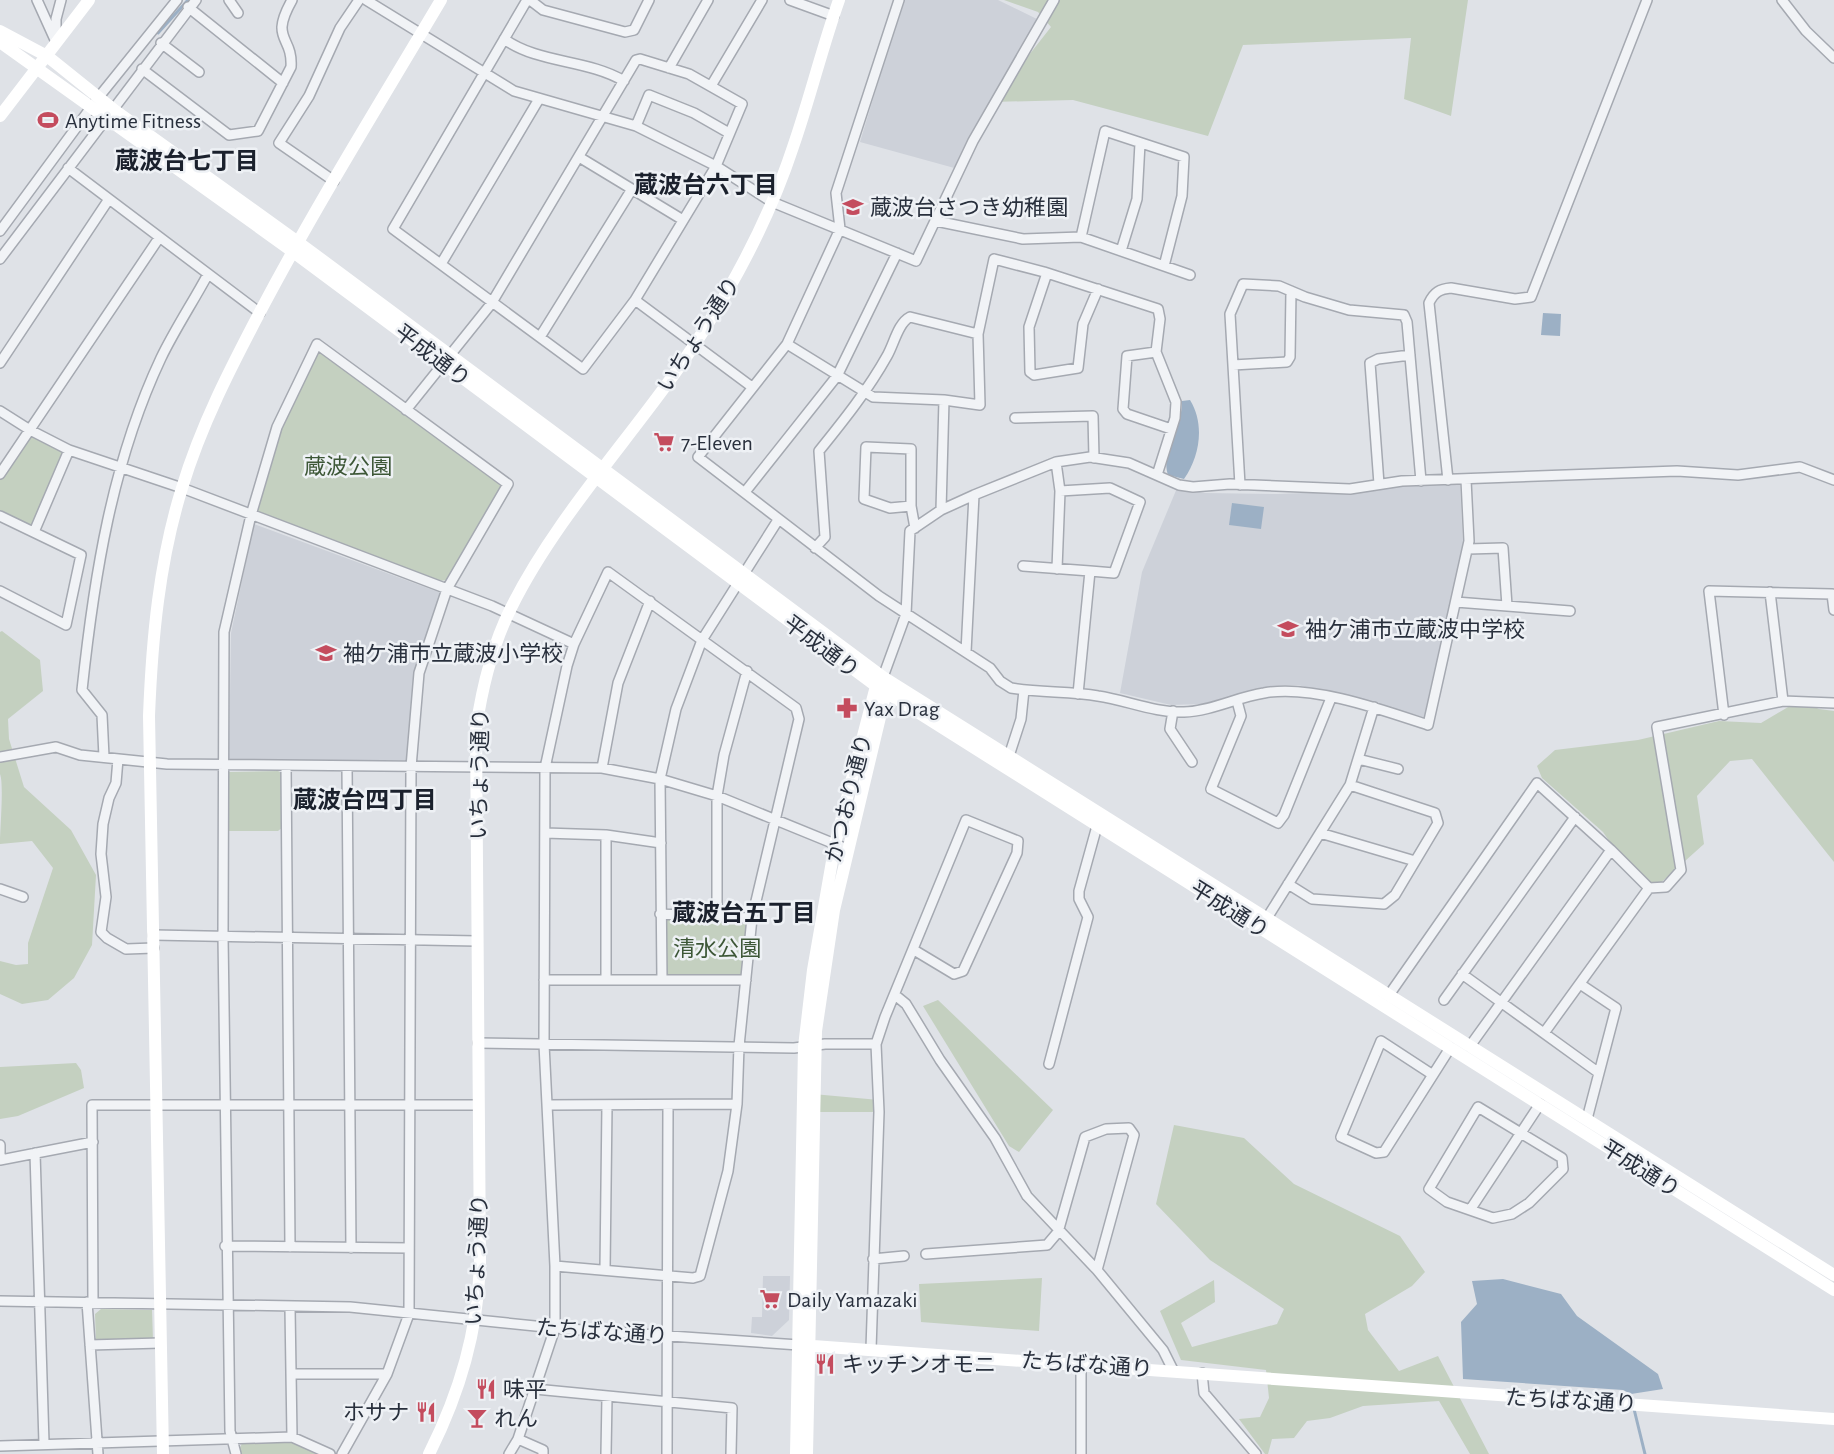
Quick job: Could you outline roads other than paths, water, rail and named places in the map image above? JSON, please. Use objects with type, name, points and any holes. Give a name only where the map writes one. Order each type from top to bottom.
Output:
[{"type":"street","points":[[37,0],[56,42]]},
{"type":"street","points":[[56,42],[56,19],[61,0]]},
{"type":"street","points":[[1,114],[89,0]]},
{"type":"street","points":[[0,231],[95,102],[177,0]]},
{"type":"street","points":[[229,0],[238,13]]},
{"type":"street","points":[[142,69],[229,135],[258,130],[292,62],[283,38],[282,17],[292,0]]},
{"type":"street","points":[[334,181],[279,142],[309,96],[340,28],[359,0]]},
{"type":"street","points":[[366,0],[514,91],[636,126],[717,166],[772,202],[916,261],[973,141],[1054,0]]},
{"type":"street","points":[[163,1454],[152,763],[149,716],[154,629],[169,541],[182,488],[214,402],[236,355],[295,246],[441,0]]},
{"type":"street","points":[[406,410],[491,304],[636,60],[640,59],[689,74],[742,104],[717,166],[635,300],[583,369],[491,304],[393,229],[529,0],[543,10],[626,32],[634,30],[650,0]]},
{"type":"street","points":[[669,68],[708,0]]},
{"type":"street","points":[[711,86],[762,0]]},
{"type":"street","points":[[790,0],[834,16]]},
{"type":"street","name":"いちょう通り","points":[[429,1454],[458,1390],[476,1319],[480,1262],[476,729],[481,697],[508,613],[561,528],[694,344],[742,264],[772,202],[793,148],[839,0]]},
{"type":"street","points":[[899,0],[836,194],[840,229],[787,344],[698,457],[815,548],[906,614],[990,668],[1000,681],[1011,688],[1078,694],[1173,711],[1203,710],[1261,693],[1279,691],[1374,707],[1428,725],[1468,549],[1466,480]]},
{"type":"street","points":[[1448,480],[1429,303],[1432,295],[1441,288],[1451,288],[1515,299],[1531,297],[1647,0]]},
{"type":"street","points":[[1782,0],[1806,31],[1834,58]]},
{"type":"street","points":[[0,259],[192,4],[283,82]]},
{"type":"street","name":"平成通り","points":[[0,31],[46,56],[95,102]]},
{"type":"street","points":[[504,39],[517,49],[607,71],[624,81]]},
{"type":"street","name":"平成通り","points":[[0,42],[38,69],[95,102],[295,246],[882,685],[1097,826],[1834,1290]]},
{"type":"street","points":[[161,43],[199,72]]},
{"type":"street","points":[[636,126],[649,95],[694,113],[729,133]]},
{"type":"street","points":[[441,264],[539,99]]},
{"type":"street","points":[[1081,237],[1105,132],[1184,156],[1182,196],[1164,266]]},
{"type":"street","points":[[1121,251],[1137,199],[1140,143]]},
{"type":"street","points":[[579,157],[683,220]]},
{"type":"street","points":[[68,168],[260,313]]},
{"type":"street","points":[[540,338],[632,189]]},
{"type":"street","points":[[0,363],[109,199]]},
{"type":"street","points":[[936,221],[1023,240],[1081,237],[1190,275]]},
{"type":"street","points":[[0,474],[159,238]]},
{"type":"street","points":[[745,492],[837,376],[897,253]]},
{"type":"street","points":[[787,344],[837,376],[879,398],[944,400],[980,405],[978,334],[994,259],[1047,273],[1158,309],[1160,319],[1156,351],[1176,402],[1171,429],[1157,475]]},
{"type":"street","points":[[1047,273],[1029,327],[1029,372],[1035,375],[1078,368],[1083,324],[1098,290]]},
{"type":"street","points":[[104,757],[102,715],[82,690],[99,561],[120,467],[161,358],[208,274]]},
{"type":"street","points":[[1240,485],[1230,314],[1243,285],[1279,286],[1349,310],[1404,315],[1407,322],[1421,481]]},
{"type":"street","points":[[1233,366],[1287,362],[1290,357],[1291,291]]},
{"type":"street","points":[[635,300],[752,387]]},
{"type":"street","points":[[815,548],[825,537],[819,451],[865,392],[894,344],[903,320],[910,317],[978,334]]},
{"type":"street","points":[[236,1454],[231,1438],[225,1246],[222,766],[224,632],[251,515],[276,427],[317,344],[508,484],[447,589],[419,673],[411,767],[409,1314],[387,1374],[342,1454]]},
{"type":"street","points":[[1156,351],[1126,356],[1123,409],[1127,414],[1171,429]]},
{"type":"street","points":[[1379,484],[1370,363],[1378,358],[1410,355]]},
{"type":"street","points":[[940,510],[944,400]]},
{"type":"street","points":[[0,411],[69,450],[182,488],[447,589],[508,613],[574,644]]},
{"type":"street","points":[[1015,418],[1093,416],[1094,458]]},
{"type":"street","points":[[911,506],[890,508],[864,500],[866,447],[911,449],[911,506],[915,528]]},
{"type":"street","points":[[34,531],[69,450]]},
{"type":"street","points":[[882,685],[906,614],[910,531],[940,510],[1056,462],[1094,458],[1129,463],[1179,485],[1193,487],[1240,485],[1350,489],[1421,481],[1677,471],[1738,475],[1800,467],[1834,480]]},
{"type":"street","points":[[1056,462],[1060,491],[1057,568]]},
{"type":"street","points":[[1023,566],[1114,573],[1140,502],[1110,488],[1060,491]]},
{"type":"street","points":[[966,652],[974,495]]},
{"type":"street","points":[[0,516],[81,555],[66,625],[0,591]]},
{"type":"street","points":[[662,980],[660,779],[676,709],[702,640],[778,520]]},
{"type":"street","points":[[1468,549],[1503,548],[1507,606]]},
{"type":"street","points":[[1078,694],[1090,571]]},
{"type":"street","points":[[509,1454],[518,1438],[555,1328],[555,1266],[544,1044],[545,768],[574,644],[608,572],[747,671],[799,712],[752,918],[739,1046],[737,1104],[728,1171],[700,1276],[693,1278],[555,1266]]},
{"type":"street","points":[[1724,715],[1709,591],[1832,594],[1834,610]]},
{"type":"street","points":[[1770,592],[1783,701]]},
{"type":"street","points":[[602,768],[618,683],[650,601]]},
{"type":"street","points":[[1456,602],[1570,611]]},
{"type":"street","points":[[717,916],[717,796],[724,755],[747,671]]},
{"type":"street","name":"平成通り","points":[[882,685],[1009,756],[1834,1275]]},
{"type":"street","name":"かつおり通り","points":[[807,1454],[804,1346],[809,1046],[813,970],[882,685]]},
{"type":"street","points":[[1009,756],[1021,719],[1024,690]]},
{"type":"street","points":[[1237,701],[1241,716],[1211,789],[1278,823],[1284,815],[1331,698]]},
{"type":"street","points":[[1389,995],[1537,783],[1649,888],[1666,887],[1681,870],[1658,727],[1783,701],[1834,703]]},
{"type":"street","points":[[1267,918],[1350,785],[1374,707]]},
{"type":"street","points":[[1173,711],[1170,729],[1192,762]]},
{"type":"street","points":[[0,757],[56,747],[80,755],[152,763],[222,766],[602,768],[660,779],[717,796],[841,847]]},
{"type":"street","points":[[118,759],[116,783],[109,798],[103,824],[101,854],[106,897],[101,932],[106,938],[126,949],[154,942],[223,936],[477,941]]},
{"type":"street","points":[[1358,759],[1398,769]]},
{"type":"street","points":[[286,766],[290,1247]]},
{"type":"street","points":[[347,766],[351,1248]]},
{"type":"street","points":[[1288,884],[1312,899],[1384,903],[1395,895],[1437,823],[1435,813],[1350,785]]},
{"type":"street","points":[[1444,1000],[1575,817]]},
{"type":"street","points":[[871,1349],[879,1112],[876,1044],[966,820],[1018,841],[1017,854],[963,971],[954,974],[914,950]]},
{"type":"street","points":[[1049,1064],[1088,917],[1080,900],[1079,891],[1097,826]]},
{"type":"street","points":[[545,833],[606,835],[661,843]]},
{"type":"street","points":[[1320,833],[1415,861]]},
{"type":"street","points":[[606,835],[606,979]]},
{"type":"street","points":[[1470,1046],[1611,850]]},
{"type":"street","points":[[1544,1033],[1649,888]]},
{"type":"street","points":[[0,889],[23,897]]},
{"type":"street","points":[[660,914],[752,918]]},
{"type":"street","points":[[1462,974],[1599,1073]]},
{"type":"street","points":[[544,980],[747,980]]},
{"type":"street","points":[[1580,984],[1616,1008],[1587,1119]]},
{"type":"street","points":[[895,995],[906,1004],[940,1060],[995,1138],[1027,1196],[1058,1232],[1096,1270],[1163,1350],[1173,1370]]},
{"type":"street","points":[[1433,1075],[1381,1041],[1341,1137],[1376,1153],[1384,1152],[1433,1075],[1450,1048]]},
{"type":"street","points":[[478,1043],[739,1046],[876,1044]]},
{"type":"street","points":[[547,1106],[737,1104]]},
{"type":"street","points":[[1470,1210],[1540,1104]]},
{"type":"street","points":[[98,1454],[90,1344],[92,1106],[478,1105]]},
{"type":"street","points":[[605,1269],[608,1105]]},
{"type":"street","points":[[667,1454],[668,1105]]},
{"type":"street","points":[[1478,1107],[1521,1133],[1562,1158],[1563,1168],[1529,1203],[1512,1214],[1493,1218],[1447,1202],[1429,1189],[1478,1107]]},
{"type":"street","points":[[926,1254],[1047,1245],[1058,1232],[1085,1137],[1106,1129],[1129,1128],[1134,1135],[1096,1270]]},
{"type":"street","points":[[0,1160],[93,1142]]},
{"type":"street","points":[[0,1145],[0,1155]]},
{"type":"street","points":[[34,1154],[44,1443]]},
{"type":"street","points":[[225,1246],[409,1248]]},
{"type":"street","points":[[873,1259],[904,1256]]},
{"type":"street","name":"たちばな通り","points":[[0,1301],[90,1302],[160,1306],[350,1307],[555,1328],[1081,1363],[1834,1419]]},
{"type":"street","points":[[290,1308],[292,1437]]},
{"type":"street","points":[[90,1344],[160,1343]]},
{"type":"street","name":"かつおり通り","points":[[796,1454],[804,1346]]},
{"type":"street","points":[[1081,1363],[1081,1454]]},
{"type":"street","points":[[1202,1373],[1204,1393],[1256,1454]]},
{"type":"street","points":[[291,1374],[387,1374]]},
{"type":"street","points":[[535,1389],[732,1408],[731,1454]]},
{"type":"street","points":[[606,1454],[607,1397]]},
{"type":"street","points":[[0,1446],[162,1439],[292,1437],[330,1454]]},
{"type":"street","points":[[518,1438],[543,1450],[543,1454]]},
{"type":"water","points":[[1543,313],[1561,314],[1560,336],[1541,335]]},
{"type":"water","points":[[1190,400],[1198,419],[1199,440],[1194,460],[1184,479],[1168,475],[1166,466],[1182,401]]},
{"type":"water","points":[[1232,503],[1264,507],[1261,529],[1229,525]]},
{"type":"water","points":[[1503,1279],[1561,1294],[1577,1316],[1658,1374],[1663,1389],[1631,1394],[1623,1390],[1463,1379],[1461,1322],[1477,1304],[1472,1281]]},
{"type":"waterway","points":[[158,33],[188,0]]},
{"type":"waterway","points":[[1634,1409],[1645,1454]]},
{"type":"place","name":"Anytime Fitness","points":[[48,120]]},
{"type":"place","name":"蔵波台さつき幼稚園","points":[[853,207]]},
{"type":"place","name":"7-Eleven","points":[[664,442]]},
{"type":"place","name":"袖ケ浦市立蔵波中学校","points":[[1288,629]]},
{"type":"place","name":"袖ケ浦市立蔵波小学校","points":[[326,653]]},
{"type":"place","name":"Yax Drag","points":[[847,708]]},
{"type":"place","name":"Daily Yamazaki","points":[[770,1299]]},
{"type":"place","name":"キッチンオモニ","points":[[825,1364]]},
{"type":"place","name":"味平","points":[[486,1389]]},
{"type":"place","name":"ホサナ","points":[[426,1412]]},
{"type":"place","name":"れん","points":[[477,1418]]},
{"type":"district","name":"蔵波台七丁目","points":[[187,161]]},
{"type":"district","name":"蔵波台六丁目","points":[[706,185]]},
{"type":"district","name":"蔵波台四丁目","points":[[365,800]]},
{"type":"district","name":"蔵波台五丁目","points":[[744,913]]},
{"type":"park label","name":"蔵波公園","points":[[348,466]]},
{"type":"park label","name":"清水公園","points":[[717,948]]}]
